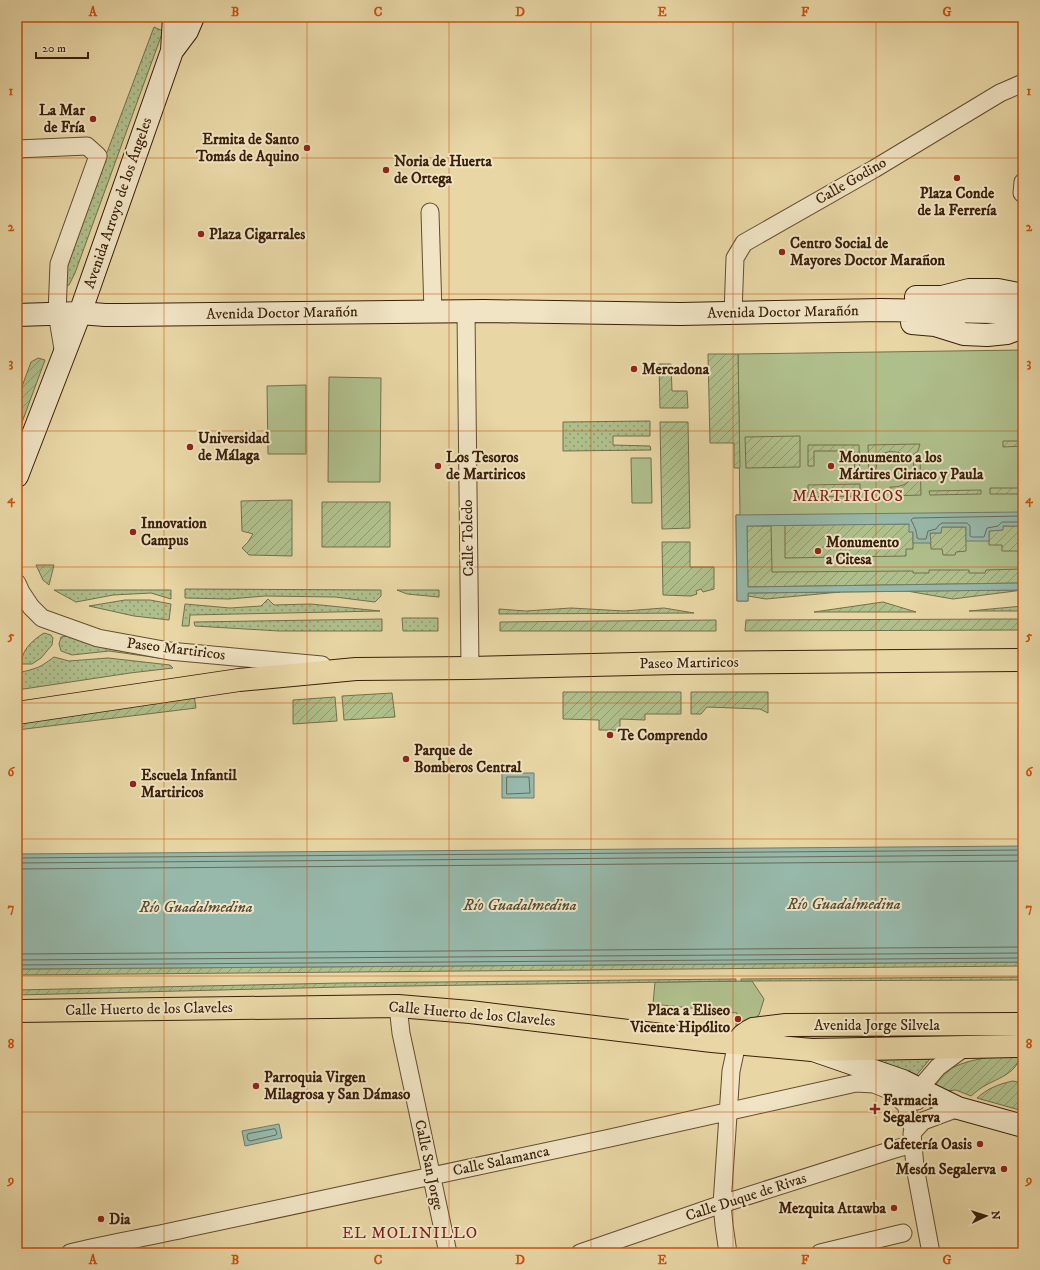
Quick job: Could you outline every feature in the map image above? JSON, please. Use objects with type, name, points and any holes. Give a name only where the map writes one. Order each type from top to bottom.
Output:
[{"type":"main road","name":"Avenida Arroyo de los Ángeles","points":[[17,476],[80,313],[172,50],[174,17]]},
{"type":"main road","name":"Avenida Arroyo de los Ángeles","points":[[172,50],[187,31],[193,17]]},
{"type":"main road","name":"Avenida Doctor Marañón","points":[[881,310],[913,297],[942,297],[969,290],[998,290],[1023,295]]},
{"type":"main road","name":"Avenida Doctor Marañón","points":[[881,310],[914,324],[935,325],[964,334],[1007,333],[1023,327]]},
{"type":"main road","name":"Avenida Doctor Marañón","points":[[17,315],[58,313],[139,315],[433,312],[733,314],[881,310],[994,312],[1023,311]]},
{"type":"main road","name":"Paseo Martiricos","points":[[17,713],[239,680],[356,669],[675,663],[1023,660]]},
{"type":"main road","name":"Calle Huerto de los Claveles","points":[[17,1011],[398,1006],[470,1012],[737,1043],[812,1050],[903,1081],[958,1108],[1023,1126]]},
{"type":"main road","name":"Avenida Jorge Silvela","points":[[737,1043],[741,1037],[753,1029],[786,1024],[1023,1024]]},
{"type":"main road","name":"Avenida Jorge Silvela","points":[[812,1050],[1023,1046]]},
{"type":"street","name":"Calle Godino","points":[[733,314],[735,258],[744,243],[1000,93],[1023,83]]},
{"type":"street","name":"Avenida Arroyo de los Ángeles","points":[[17,149],[87,146],[98,156],[59,264],[58,313],[64,355]]},
{"type":"street","points":[[1023,182],[1023,194]]},
{"type":"street","points":[[430,212],[433,312]]},
{"type":"street","name":"Calle Toledo","points":[[470,668],[475,312]]},
{"type":"street","name":"Paseo Martiricos","points":[[17,583],[31,607],[42,618],[98,638],[169,651],[356,669]]},
{"type":"street","name":"Calle San Jorge","points":[[398,1006],[400,1033],[448,1253]]},
{"type":"street","points":[[728,1253],[722,1204],[731,1071],[737,1043]]},
{"type":"street","points":[[931,1253],[915,1167],[912,1134],[919,1089],[938,1068],[965,1047]]},
{"type":"street","name":"Calle Salamanca","points":[[70,1253],[99,1245],[133,1247],[432,1176],[856,1083],[874,1084],[889,1090],[906,1105],[912,1134]]},
{"type":"street","points":[[912,1134],[923,1121],[958,1108]]},
{"type":"street","name":"Calle Duque de Rivas","points":[[580,1253],[722,1204],[892,1150],[912,1134]]},
{"type":"street","points":[[820,1253],[903,1233]]},
{"type":"green space","points":[[154,27],[163,31],[75,273],[69,285],[65,286],[68,263],[88,203]]},
{"type":"green space","points":[[1023,350],[1023,590],[748,593],[748,601],[737,601],[736,515],[740,515],[738,354]]},
{"type":"green space","points":[[708,354],[738,354],[740,468],[734,468],[734,443],[710,443]]},
{"type":"green space","points":[[38,358],[45,360],[17,436],[17,400],[31,362]]},
{"type":"green space","points":[[659,364],[671,364],[672,391],[687,391],[688,408],[660,408]]},
{"type":"green space","points":[[329,377],[381,378],[380,482],[328,482]]},
{"type":"green space","points":[[306,385],[306,454],[268,454],[267,386]]},
{"type":"green space","points":[[650,421],[650,436],[613,436],[613,445],[650,446],[651,450],[563,451],[563,422]]},
{"type":"green space","points":[[660,422],[688,422],[690,528],[662,529]]},
{"type":"green space","points":[[800,436],[800,467],[746,468],[745,437]]},
{"type":"green space","points":[[1003,441],[1023,441],[1023,446],[1003,447]]},
{"type":"green space","points":[[920,444],[918,451],[914,454],[907,456],[895,452],[887,452],[880,456],[874,477],[869,478],[868,445]]},
{"type":"green space","points":[[808,445],[859,445],[860,475],[855,475],[854,451],[814,451],[814,466],[808,466]]},
{"type":"green space","points":[[631,458],[651,458],[652,503],[632,503]]},
{"type":"green space","points":[[914,460],[920,460],[921,495],[890,496],[890,487],[905,484],[912,476]]},
{"type":"green space","points":[[860,484],[860,496],[808,497],[808,485]]},
{"type":"green space","points":[[990,488],[1023,488],[1023,494],[990,494]]},
{"type":"green space","points":[[981,490],[981,494],[930,495],[929,491]]},
{"type":"green space","points":[[292,500],[292,556],[249,555],[242,548],[253,534],[242,531],[241,501]]},
{"type":"green space","points":[[322,502],[390,502],[390,547],[322,547]]},
{"type":"green space","points":[[909,524],[913,531],[913,549],[906,549],[906,556],[785,558],[785,525]]},
{"type":"green space","points":[[747,526],[771,526],[772,572],[913,571],[913,573],[929,573],[929,570],[969,570],[969,573],[985,573],[986,570],[1023,569],[1023,583],[748,587]]},
{"type":"green space","points":[[1003,526],[1023,526],[1023,551],[1002,551],[1002,545],[989,545],[989,531],[1002,530]]},
{"type":"green space","points":[[941,527],[966,527],[966,551],[956,552],[955,555],[943,555],[942,549],[931,549],[930,533],[941,533]]},
{"type":"green space","points":[[662,542],[690,542],[690,567],[714,567],[714,589],[703,592],[701,589],[696,591],[697,594],[691,596],[663,595]]},
{"type":"green space","points":[[36,565],[54,565],[49,585],[43,580]]},
{"type":"green space","points":[[185,589],[381,590],[381,596],[375,602],[335,597],[265,596],[229,599],[185,598]]},
{"type":"green space","points":[[54,590],[171,590],[171,599],[151,593],[113,595],[76,602]]},
{"type":"green space","points":[[397,590],[439,590],[439,597],[407,594]]},
{"type":"green space","points":[[1023,590],[953,599],[907,591]]},
{"type":"green space","points":[[840,592],[766,599],[748,596],[748,593]]},
{"type":"green space","points":[[268,599],[274,605],[311,604],[380,611],[190,615],[189,626],[182,626],[185,604],[230,608],[261,606]]},
{"type":"green space","points":[[125,600],[150,600],[171,604],[169,620],[134,616],[89,606]]},
{"type":"green space","points":[[883,602],[916,612],[814,612]]},
{"type":"green space","points":[[1023,606],[1023,611],[969,611]]},
{"type":"green space","points":[[571,608],[624,611],[664,608],[694,613],[499,614],[499,609],[526,611]]},
{"type":"green space","points":[[402,618],[438,618],[438,631],[403,631]]},
{"type":"green space","points":[[382,619],[382,631],[279,631],[195,626],[194,622]]},
{"type":"green space","points":[[1023,619],[1023,630],[745,631],[746,620]]},
{"type":"green space","points":[[716,620],[716,631],[500,631],[500,622]]},
{"type":"green space","points":[[44,633],[51,635],[53,638],[52,645],[41,658],[32,664],[22,664],[25,650],[32,642]]},
{"type":"green space","points":[[67,636],[100,647],[159,658],[109,651],[72,655],[61,651],[59,644],[61,637]]},
{"type":"green space","points":[[54,657],[69,661],[108,658],[170,665],[173,668],[17,690],[17,674],[39,667]]},
{"type":"green space","points":[[563,692],[681,692],[681,714],[645,714],[645,720],[620,719],[620,730],[599,730],[599,720],[563,719]]},
{"type":"green space","points":[[691,692],[768,692],[768,713],[760,709],[707,707],[701,714],[691,714]]},
{"type":"green space","points":[[392,693],[395,717],[344,720],[342,696]]},
{"type":"green space","points":[[194,695],[196,708],[17,730],[17,720]]},
{"type":"green space","points":[[335,697],[337,721],[293,724],[293,700]]},
{"type":"green space","points":[[1023,962],[1023,966],[17,975],[17,969]]},
{"type":"green space","points":[[1023,977],[1023,980],[741,981],[741,979]]},
{"type":"green space","points":[[736,979],[736,981],[342,987],[17,995],[17,990],[342,983]]},
{"type":"green space","points":[[752,981],[764,999],[759,1015],[741,1027],[736,1026],[737,1013],[653,1004],[655,982]]},
{"type":"green space","points":[[1014,1033],[1014,1036],[783,1037],[781,1035]]},
{"type":"green space","points":[[1019,1055],[1016,1066],[1012,1070],[982,1087],[971,1096],[956,1090],[946,1091],[936,1085],[941,1076],[960,1064],[998,1056]]},
{"type":"green space","points":[[864,1057],[930,1059],[915,1077]]},
{"type":"green space","points":[[1013,1081],[1023,1085],[1023,1111],[977,1098],[994,1087]]},
{"type":"water","points":[[1023,512],[1023,526],[1003,526],[1003,530],[989,531],[989,541],[966,541],[966,527],[942,527],[941,533],[930,533],[931,543],[913,543],[913,532],[909,532],[909,524],[747,526],[748,587],[1023,583],[1023,590],[748,593],[748,601],[737,601],[736,515]]},
{"type":"water","points":[[502,773],[534,773],[534,798],[502,798]]},
{"type":"water","name":"Río Guadalmedina","points":[[1023,846],[1023,962],[17,969],[17,854]]},
{"type":"water","points":[[279,1124],[282,1138],[245,1146],[242,1131]]},
{"type":"place","name":"La Mar de Fría","points":[[93,119]]},
{"type":"place","name":"Ermita de Santo Tomás de Aquino","points":[[307,148]]},
{"type":"place","name":"Noria de Huerta de Ortega","points":[[386,170]]},
{"type":"place","name":"Plaza Conde de la Ferrería","points":[[957,178]]},
{"type":"place","name":"Plaza Cigarrales","points":[[201,234]]},
{"type":"place","name":"Centro Social de Mayores Doctor Marañon","points":[[782,252]]},
{"type":"place","name":"Mercadona","points":[[634,369]]},
{"type":"place","name":"Universidad de Málaga","points":[[190,447]]},
{"type":"place","name":"Los Tesoros de Martiricos","points":[[438,466]]},
{"type":"place","name":"Monumento a los Mártires Ciriaco y Paula","points":[[831,466]]},
{"type":"place","name":"Innovation Campus","points":[[133,532]]},
{"type":"place","name":"Monumento a Citesa","points":[[818,551]]},
{"type":"place","name":"Te Comprendo","points":[[610,735]]},
{"type":"place","name":"Parque de Bomberos Central","points":[[406,759]]},
{"type":"place","name":"Escuela Infantil Martiricos","points":[[133,784]]},
{"type":"place","name":"Placa a Eliseo Vicente Hipólito","points":[[738,1019]]},
{"type":"place","name":"Parroquia Virgen Milagrosa y San Dámaso","points":[[256,1086]]},
{"type":"place","name":"Farmacia Segalerva","points":[[875,1109]]},
{"type":"place","name":"Cafetería Oasis","points":[[980,1144]]},
{"type":"place","name":"Mesón Segalerva","points":[[1004,1169]]},
{"type":"place","name":"Mezquita Attawba","points":[[894,1208]]},
{"type":"place","name":"Dia","points":[[101,1219]]},
{"type":"district","name":"MARTIRICOS","points":[[848,496]]},
{"type":"district","name":"EL MOLINILLO","points":[[410,1233]]}]
